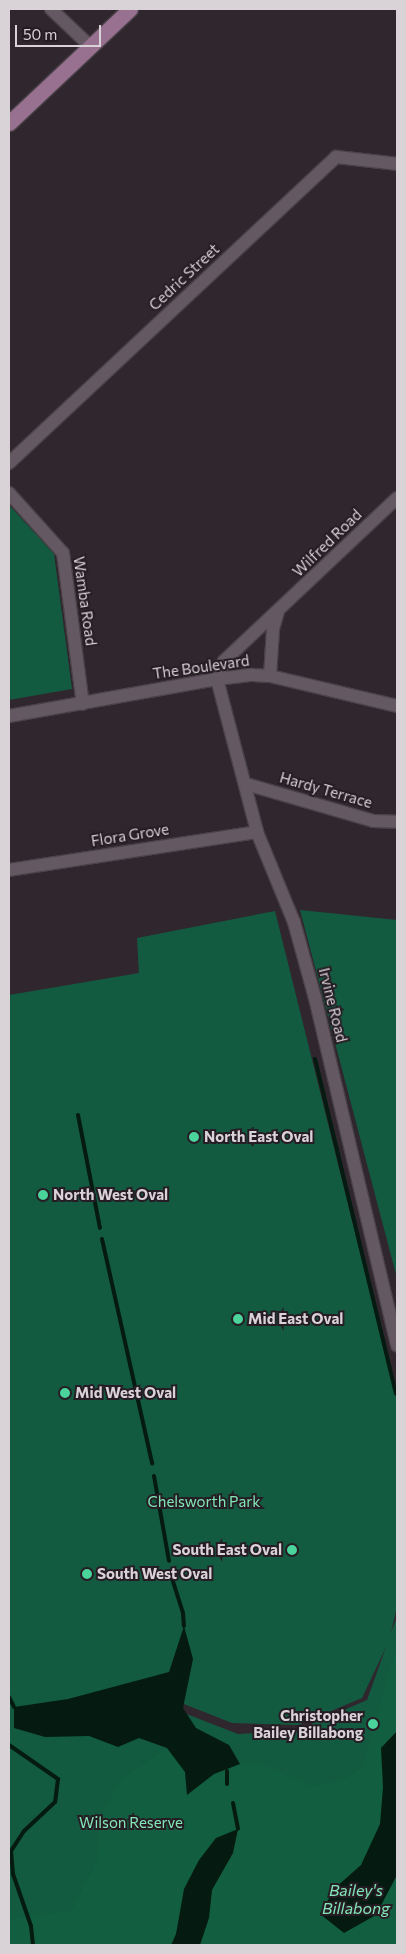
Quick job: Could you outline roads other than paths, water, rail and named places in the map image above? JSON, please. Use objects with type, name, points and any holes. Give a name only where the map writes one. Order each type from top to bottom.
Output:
[{"type":"main road","points":[[9,121],[130,9]]},
{"type":"street","points":[[51,9],[90,46]]},
{"type":"street","name":"Cedric Street","points":[[9,463],[336,157],[397,164]]},
{"type":"street","name":"Wamba Road","points":[[9,493],[63,552],[83,704]]},
{"type":"street","name":"Wilfred Road","points":[[217,679],[224,661],[397,498]]},
{"type":"street","points":[[270,676],[273,628],[278,611]]},
{"type":"street","name":"The Boulevard","points":[[9,716],[217,679],[270,676],[397,706]]},
{"type":"street","name":"Irvine Road","points":[[217,679],[257,832],[294,922],[356,1165],[397,1345]]},
{"type":"street","name":"Hardy Terrace","points":[[246,784],[373,820],[397,822]]},
{"type":"street","name":"Flora Grove","points":[[9,870],[257,832]]},
{"type":"water","points":[[184,1626],[193,1659],[183,1708],[196,1728],[229,1745],[240,1764],[214,1774],[187,1795],[185,1772],[167,1748],[139,1738],[118,1747],[89,1736],[45,1737],[14,1728],[14,1707],[68,1699],[169,1672]]},
{"type":"water","name":"Bailey's Billabong","points":[[397,1731],[397,1875],[376,1915],[344,1933],[320,1914],[335,1888],[361,1865],[380,1824],[383,1787],[381,1748]]},
{"type":"water","points":[[238,1829],[233,1853],[212,1890],[209,1918],[200,1945],[171,1945],[176,1934],[184,1889],[199,1860],[216,1838]]},
{"type":"waterway","points":[[315,1059],[396,1393]]},
{"type":"waterway","points":[[78,1115],[100,1228]]},
{"type":"waterway","points":[[102,1239],[152,1463]]},
{"type":"waterway","points":[[154,1476],[169,1561]]},
{"type":"waterway","points":[[170,1572],[183,1613],[184,1626]]},
{"type":"waterway","points":[[9,1697],[14,1707]]},
{"type":"waterway","points":[[9,1745],[58,1779],[55,1802],[24,1831],[11,1851],[13,1874],[31,1926],[33,1945]]},
{"type":"waterway","points":[[227,1771],[227,1784]]},
{"type":"waterway","points":[[233,1803],[238,1829]]},
{"type":"place","name":"North East Oval","points":[[194,1137]]},
{"type":"place","name":"North West Oval","points":[[43,1195]]},
{"type":"place","name":"Mid East Oval","points":[[238,1319]]},
{"type":"place","name":"Mid West Oval","points":[[65,1393]]},
{"type":"place","name":"South East Oval","points":[[292,1550]]},
{"type":"place","name":"South West Oval","points":[[87,1574]]},
{"type":"place","name":"Christopher Bailey Billabong","points":[[373,1724]]},
{"type":"park label","name":"Chelsworth Park","points":[[204,1502]]},
{"type":"park label","name":"Wilson Reserve","points":[[131,1823]]}]
